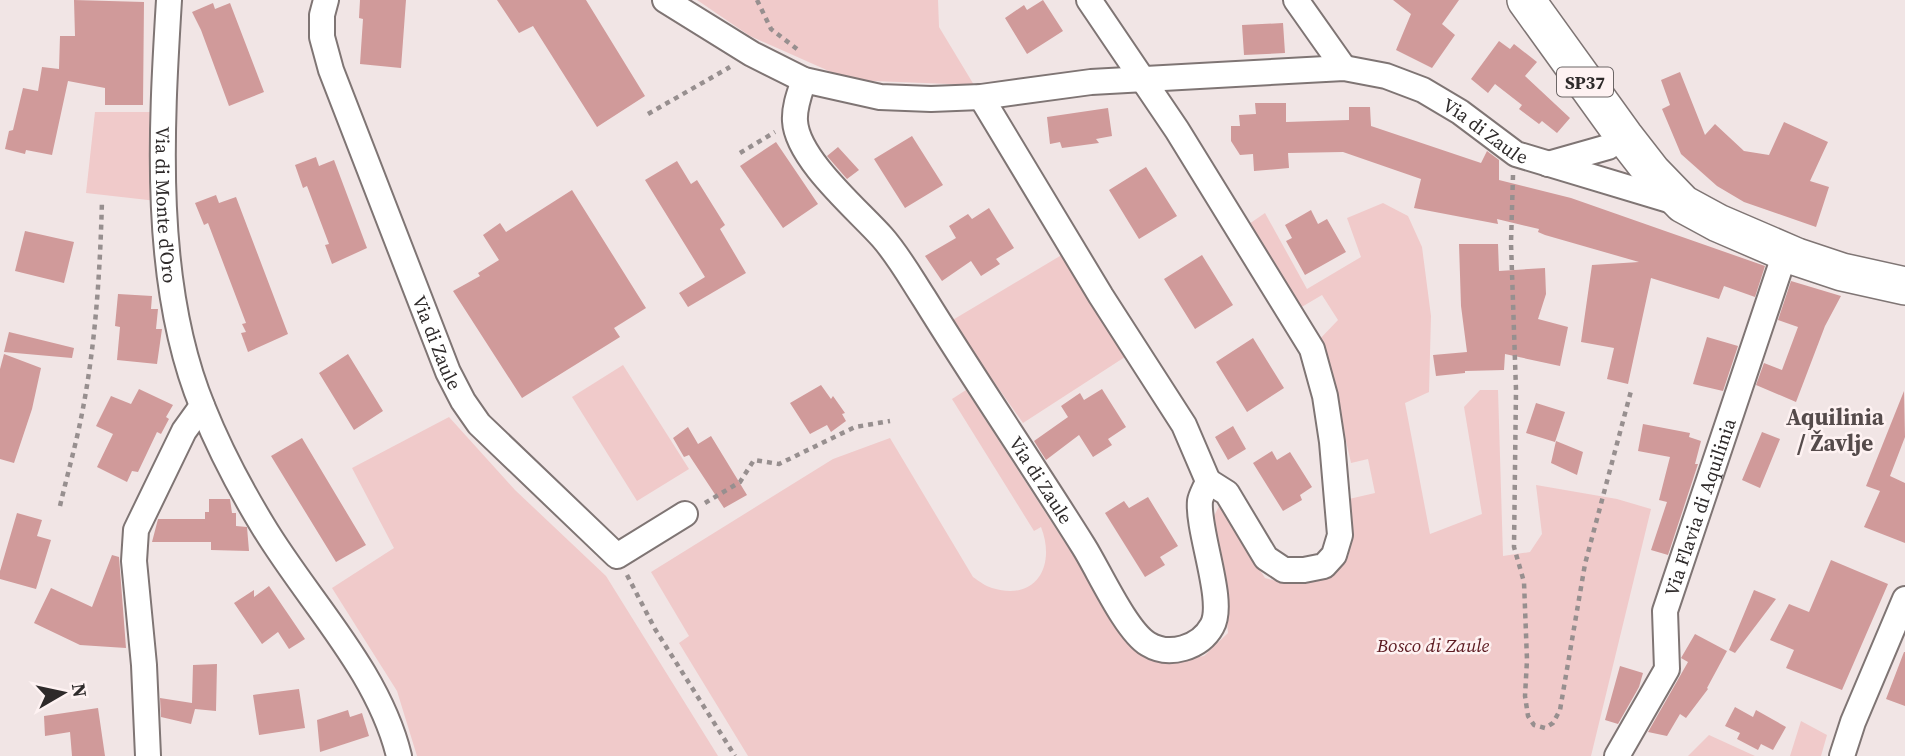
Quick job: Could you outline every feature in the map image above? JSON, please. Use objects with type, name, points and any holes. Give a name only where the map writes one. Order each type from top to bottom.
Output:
[{"type":"main road","name":"SP37","points":[[1526,0],[1624,136],[1652,172],[1683,204],[1785,253],[1842,272],[1905,286]]},
{"type":"street","name":"Via di Monte d'Oro","points":[[169,0],[163,94],[165,212],[170,275],[182,340],[202,406],[231,469],[263,527],[366,676],[392,728],[399,756]]},
{"type":"street","name":"Via di Zaule","points":[[326,0],[322,15],[322,37],[331,70],[448,372],[463,401],[479,424],[617,556]]},
{"type":"street","name":"Via di Zaule","points":[[665,0],[752,54],[804,80],[880,97],[981,97],[1051,86],[1140,78],[1344,68],[1386,76],[1423,90],[1460,112],[1516,154],[1683,204]]},
{"type":"street","points":[[981,97],[1101,296],[1184,425],[1208,481],[1227,493],[1266,558],[1284,570],[1324,566],[1334,555],[1340,535],[1332,442],[1325,396],[1312,349],[1177,130],[1089,0]]},
{"type":"street","points":[[1296,0],[1344,68]]},
{"type":"street","points":[[797,130],[797,99],[804,80]]},
{"type":"street","name":"Via di Zaule","points":[[797,130],[824,178],[884,239],[911,279],[1086,550],[1132,628],[1147,644],[1164,650],[1182,649],[1201,639],[1214,625],[1216,600],[1200,501],[1208,481]]},
{"type":"street","name":"Via di Zaule","points":[[1548,164],[1608,147],[1624,136]]},
{"type":"street","name":"Via Flavia di Aquilinia","points":[[1617,756],[1667,668],[1665,611],[1785,253]]},
{"type":"street","points":[[148,756],[144,665],[134,561],[136,530],[184,431],[202,406]]},
{"type":"street","points":[[617,556],[685,514]]},
{"type":"street","points":[[1842,756],[1853,722],[1905,599]]},
{"type":"path","points":[[757,0],[771,29],[806,56],[809,70],[804,80]]},
{"type":"path","points":[[648,114],[752,54]]},
{"type":"path","points":[[740,153],[797,130]]},
{"type":"path","points":[[1516,154],[1511,191],[1516,390],[1514,547],[1524,582],[1527,660],[1525,696],[1528,716],[1534,725],[1545,728],[1553,723],[1560,710],[1585,564],[1631,391]]},
{"type":"path","points":[[60,506],[88,379],[99,281],[102,200]]},
{"type":"path","points":[[685,514],[740,482],[754,460],[779,464],[855,427],[890,421]]},
{"type":"path","points":[[617,556],[655,629],[735,756]]},
{"type":"green space","points":[[697,0],[938,0],[939,27],[974,85],[849,80],[750,36]]},
{"type":"green space","points":[[95,112],[158,112],[157,201],[86,193]]},
{"type":"green space","name":"Bosco di Zaule","points":[[1383,203],[1408,216],[1422,247],[1431,316],[1429,392],[1405,403],[1430,534],[1482,514],[1464,407],[1480,390],[1498,390],[1503,556],[1530,552],[1542,534],[1536,485],[1617,499],[1651,509],[1591,756],[748,756],[679,643],[689,636],[651,572],[833,459],[890,438],[973,577],[989,587],[1008,591],[1021,590],[1031,585],[1044,567],[1045,541],[1041,527],[1034,531],[952,399],[966,390],[1135,651],[1166,663],[1204,656],[1228,633],[1212,520],[1219,506],[1265,578],[1287,584],[1328,577],[1349,555],[1349,499],[1375,493],[1368,459],[1351,463],[1342,423],[1317,342],[1338,320],[1322,295],[1300,308],[1249,224],[1265,213],[1307,289],[1361,257],[1347,218]]},
{"type":"green space","points":[[1065,253],[1128,355],[1023,423],[951,321]]},
{"type":"green space","points":[[623,365],[689,469],[637,501],[572,397]]},
{"type":"green space","points":[[449,417],[515,490],[606,576],[718,756],[417,756],[397,691],[332,588],[394,548],[352,468]]},
{"type":"green space","points":[[1801,721],[1827,735],[1821,756],[1790,756]]},
{"type":"green space","points":[[1709,735],[1755,756],[1688,756]]},
{"type":"building","points":[[74,0],[144,2],[143,105],[105,105],[105,88],[68,81],[52,155],[26,150],[25,154],[5,149],[9,131],[13,130],[23,88],[38,91],[42,67],[59,69],[60,36],[75,36]]},
{"type":"building","points":[[360,0],[406,0],[401,68],[360,64],[363,19],[359,18]]},
{"type":"building","points":[[497,0],[586,0],[645,96],[597,127],[533,26],[519,33]]},
{"type":"building","points":[[1043,0],[1063,31],[1027,54],[1005,18],[1024,5],[1027,10]]},
{"type":"building","points":[[1393,0],[1459,0],[1442,24],[1455,35],[1432,68],[1396,50],[1411,14]]},
{"type":"building","points":[[213,3],[215,9],[230,3],[264,92],[229,106],[192,12]]},
{"type":"building","points":[[1283,23],[1285,53],[1244,55],[1242,25]]},
{"type":"building","points":[[1499,41],[1510,49],[1514,44],[1537,62],[1525,76],[1570,118],[1557,133],[1542,121],[1539,124],[1519,109],[1522,105],[1495,84],[1488,93],[1471,79]]},
{"type":"building","points":[[1680,72],[1705,135],[1715,124],[1744,151],[1769,155],[1784,122],[1828,142],[1810,181],[1829,187],[1816,227],[1744,202],[1717,186],[1681,154],[1662,109],[1670,105],[1661,80]]},
{"type":"building","points":[[1255,103],[1286,103],[1286,122],[1349,120],[1349,107],[1370,107],[1371,126],[1481,163],[1487,151],[1499,160],[1499,180],[1571,198],[1765,266],[1755,297],[1724,286],[1719,299],[1651,278],[1628,384],[1607,379],[1614,348],[1581,342],[1592,265],[1639,262],[1545,235],[1538,232],[1539,229],[1497,219],[1498,224],[1414,208],[1421,179],[1343,152],[1288,153],[1289,168],[1254,171],[1253,154],[1240,155],[1231,141],[1231,126],[1240,126],[1239,115],[1256,114]]},
{"type":"building","points":[[1108,108],[1112,136],[1096,139],[1099,143],[1062,148],[1060,142],[1050,144],[1047,117]]},
{"type":"building","points":[[912,136],[943,185],[905,208],[874,159]]},
{"type":"building","points":[[776,142],[818,204],[783,228],[740,166]]},
{"type":"building","points":[[838,147],[859,170],[847,179],[827,156]]},
{"type":"building","points":[[316,157],[319,166],[334,160],[367,248],[332,264],[325,245],[329,244],[307,186],[303,188],[295,165]]},
{"type":"building","points":[[677,161],[691,184],[697,180],[725,225],[720,229],[746,273],[688,307],[679,293],[705,277],[645,180]]},
{"type":"building","points":[[1146,167],[1177,216],[1139,239],[1109,190]]},
{"type":"building","points":[[572,190],[646,308],[614,328],[620,337],[522,398],[453,291],[480,276],[478,273],[499,260],[483,235],[500,223],[506,232]]},
{"type":"building","points":[[216,195],[219,203],[236,197],[288,334],[248,352],[241,333],[246,332],[242,324],[246,323],[208,223],[204,225],[195,203]]},
{"type":"building","points":[[989,208],[1014,248],[996,259],[1000,264],[981,276],[971,261],[942,281],[925,256],[956,238],[949,226],[968,214],[972,219]]},
{"type":"building","points":[[1311,210],[1318,224],[1327,219],[1346,252],[1305,275],[1286,241],[1292,238],[1285,225]]},
{"type":"building","points":[[25,231],[74,242],[64,283],[15,271]]},
{"type":"building","points":[[1459,244],[1498,244],[1499,271],[1545,268],[1546,294],[1538,319],[1568,327],[1560,366],[1505,354],[1504,370],[1465,371],[1436,376],[1433,355],[1467,352],[1461,306]]},
{"type":"building","points":[[1202,255],[1233,305],[1195,329],[1164,279]]},
{"type":"building","points":[[1791,281],[1841,296],[1825,326],[1796,402],[1756,385],[1764,363],[1782,370],[1798,327],[1778,320]]},
{"type":"building","points":[[118,294],[152,296],[151,309],[158,309],[156,329],[162,329],[157,364],[117,360],[120,327],[115,326]]},
{"type":"building","points":[[9,332],[74,348],[72,358],[4,352]]},
{"type":"building","points":[[1707,337],[1738,346],[1723,391],[1693,384]]},
{"type":"building","points":[[1253,338],[1284,388],[1247,412],[1216,362]]},
{"type":"building","points":[[4,354],[41,368],[32,409],[14,463],[0,459],[0,369]]},
{"type":"building","points":[[348,354],[383,411],[354,430],[319,373]]},
{"type":"building","points":[[821,385],[845,413],[842,414],[846,421],[831,432],[827,425],[810,434],[790,403]]},
{"type":"building","points":[[139,389],[173,405],[161,434],[157,432],[138,472],[132,471],[127,482],[97,467],[113,434],[96,426],[111,396],[131,404]]},
{"type":"building","points":[[1102,389],[1126,427],[1108,439],[1112,445],[1093,457],[1079,435],[1046,460],[1034,441],[1068,417],[1061,406],[1080,393],[1084,400]]},
{"type":"building","points":[[1904,391],[1905,437],[1890,476],[1905,483],[1905,543],[1864,527],[1880,491],[1866,486]]},
{"type":"building","points":[[1536,403],[1565,412],[1555,442],[1526,433]]},
{"type":"building","points":[[1643,424],[1690,433],[1689,437],[1701,441],[1695,464],[1698,464],[1668,555],[1651,550],[1667,502],[1659,500],[1670,457],[1638,451]]},
{"type":"building","points":[[1233,426],[1246,449],[1228,460],[1215,437]]},
{"type":"building","points":[[688,427],[698,444],[711,436],[747,495],[724,508],[689,455],[684,457],[673,438]]},
{"type":"building","points":[[1762,432],[1780,439],[1760,488],[1742,480]]},
{"type":"building","points":[[302,438],[366,545],[336,562],[271,456]]},
{"type":"building","points":[[1556,441],[1583,452],[1577,475],[1551,463]]},
{"type":"building","points":[[1272,451],[1277,460],[1290,452],[1312,487],[1300,495],[1302,500],[1283,511],[1253,463]]},
{"type":"building","points":[[1148,497],[1178,546],[1160,557],[1165,565],[1145,577],[1105,513],[1124,501],[1129,508]]},
{"type":"building","points":[[209,499],[230,499],[232,513],[236,513],[236,526],[247,527],[249,551],[211,550],[211,542],[152,542],[158,519],[205,519],[205,512],[209,512]]},
{"type":"building","points":[[17,513],[42,520],[37,536],[51,540],[36,589],[0,579]]},
{"type":"building","points":[[112,555],[119,557],[126,648],[80,645],[34,623],[51,588],[92,607]]},
{"type":"building","points":[[1831,560],[1888,584],[1842,690],[1786,668],[1794,650],[1770,640],[1789,604],[1809,612]]},
{"type":"building","points":[[269,586],[305,639],[289,649],[278,632],[262,644],[234,603],[254,590],[254,597]]},
{"type":"building","points":[[1754,590],[1776,599],[1735,653],[1729,650]]},
{"type":"building","points":[[1695,634],[1727,651],[1708,689],[1686,718],[1680,714],[1667,736],[1648,732],[1688,662],[1681,658]]},
{"type":"building","points":[[1905,652],[1905,706],[1886,699]]},
{"type":"building","points":[[217,664],[216,711],[195,709],[191,724],[161,717],[160,698],[192,703],[193,665]]},
{"type":"building","points":[[1620,666],[1643,673],[1639,687],[1618,724],[1605,720]]},
{"type":"building","points":[[299,689],[305,728],[259,735],[253,695]]},
{"type":"building","points":[[1735,707],[1753,717],[1756,710],[1786,727],[1773,750],[1761,744],[1758,750],[1737,739],[1740,733],[1725,726]]},
{"type":"building","points":[[98,708],[105,756],[72,756],[70,732],[45,736],[44,716]]},
{"type":"building","points":[[348,710],[350,717],[362,713],[369,736],[320,752],[317,720]]},
{"type":"district","name":"Aquilinia / Žavlje","points":[[1835,430]]}]
